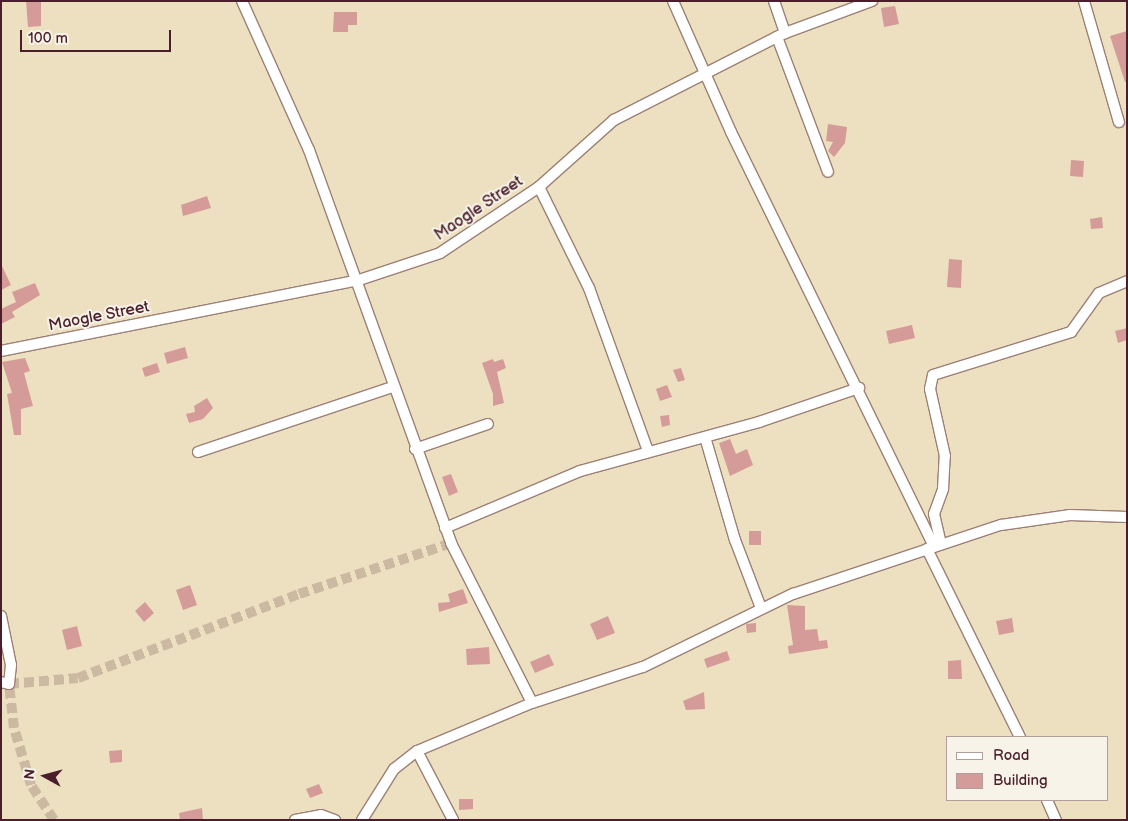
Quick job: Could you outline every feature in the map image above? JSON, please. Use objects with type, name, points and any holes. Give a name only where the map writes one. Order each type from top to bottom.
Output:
[{"type":"street","points":[[242,1],[309,150],[392,388],[445,528],[532,704]]},
{"type":"street","points":[[673,1],[705,72],[934,546],[1020,736]]},
{"type":"street","points":[[774,1],[781,35],[828,172]]},
{"type":"street","name":"Maogle Street","points":[[1,351],[356,281],[440,253],[539,187],[614,120],[781,35],[872,1]]},
{"type":"street","points":[[1084,1],[1119,122]]},
{"type":"street","points":[[539,187],[589,288],[648,451]]},
{"type":"street","points":[[934,546],[934,514],[943,489],[946,456],[930,389],[934,375],[1071,332],[1099,293],[1127,281]]},
{"type":"street","points":[[198,452],[392,388]]},
{"type":"street","points":[[445,528],[580,471],[704,437],[859,388]]},
{"type":"street","points":[[415,449],[488,424]]},
{"type":"street","points":[[704,437],[735,540],[762,608]]},
{"type":"street","points":[[362,820],[394,769],[418,752],[532,704],[643,667],[762,608],[934,546],[1032,518],[1127,517]]},
{"type":"street","points":[[1,616],[11,665],[9,684],[1,682]]},
{"type":"street","points":[[418,752],[453,820]]},
{"type":"street","points":[[1048,801],[1056,820]]},
{"type":"street","points":[[295,820],[321,815],[335,820]]},
{"type":"building","points":[[26,1],[41,1],[41,26],[28,27]]},
{"type":"building","points":[[895,6],[899,24],[884,27],[881,8]]},
{"type":"building","points":[[334,12],[357,12],[357,25],[348,25],[348,32],[333,32]]},
{"type":"building","points":[[1127,31],[1127,82],[1125,82],[1110,36]]},
{"type":"building","points":[[828,124],[847,127],[845,143],[834,157],[828,151],[833,142],[826,141]]},
{"type":"building","points":[[1071,160],[1084,161],[1083,177],[1070,176]]},
{"type":"building","points":[[207,196],[211,208],[183,216],[181,205]]},
{"type":"building","points":[[1102,217],[1103,228],[1091,229],[1090,219]]},
{"type":"building","points":[[949,259],[962,260],[961,288],[947,287]]},
{"type":"building","points":[[1,264],[11,285],[1,290]]},
{"type":"building","points":[[35,283],[40,295],[12,312],[15,317],[1,324],[1,309],[16,302],[12,292]]},
{"type":"building","points":[[912,325],[915,338],[889,344],[886,331]]},
{"type":"building","points":[[1127,328],[1127,340],[1118,343],[1115,331]]},
{"type":"building","points":[[185,347],[188,358],[167,364],[164,353]]},
{"type":"building","points":[[25,358],[30,371],[24,373],[33,406],[21,409],[21,435],[14,435],[7,394],[12,393],[2,362]]},
{"type":"building","points":[[493,359],[494,362],[503,359],[506,368],[497,372],[504,403],[493,406],[493,394],[482,363]]},
{"type":"building","points":[[157,363],[160,372],[145,377],[142,368]]},
{"type":"building","points":[[681,368],[685,380],[678,382],[673,370]]},
{"type":"building","points":[[667,385],[672,397],[660,401],[656,389]]},
{"type":"building","points":[[207,398],[213,408],[203,419],[189,423],[186,414],[195,412],[194,406]]},
{"type":"building","points":[[669,415],[670,425],[662,427],[660,416]]},
{"type":"building","points":[[730,439],[736,454],[747,449],[753,465],[730,476],[719,443]]},
{"type":"building","points":[[451,474],[458,492],[449,496],[442,477]]},
{"type":"building","points":[[749,531],[761,531],[761,545],[749,545]]},
{"type":"building","points":[[190,585],[197,605],[183,610],[176,590]]},
{"type":"building","points":[[463,589],[468,603],[439,612],[438,603],[450,602],[448,594]]},
{"type":"building","points":[[145,602],[154,613],[144,622],[135,611]]},
{"type":"building","points":[[787,605],[805,606],[805,630],[817,629],[819,641],[827,640],[828,648],[789,654],[788,646],[793,645]]},
{"type":"building","points":[[608,616],[615,633],[597,640],[590,624]]},
{"type":"building","points":[[1012,618],[1014,632],[999,635],[996,621]]},
{"type":"building","points":[[756,623],[756,632],[747,633],[746,624]]},
{"type":"building","points":[[77,626],[82,646],[67,650],[62,630]]},
{"type":"building","points":[[489,647],[490,664],[467,665],[466,649]]},
{"type":"building","points":[[727,651],[730,660],[707,668],[704,659]]},
{"type":"building","points":[[549,654],[554,665],[535,673],[530,662]]},
{"type":"building","points":[[961,660],[962,679],[948,679],[948,661]]},
{"type":"building","points":[[704,692],[705,709],[686,710],[683,701]]},
{"type":"building","points":[[122,750],[122,762],[110,763],[109,751]]},
{"type":"building","points":[[319,784],[323,793],[310,798],[306,789]]},
{"type":"building","points":[[459,799],[473,799],[473,809],[459,810]]},
{"type":"building","points":[[202,808],[203,820],[180,820],[179,813]]},
{"type":"tunnel","points":[[54,820],[31,785],[14,728],[9,684],[78,678],[299,594],[451,543]]}]
